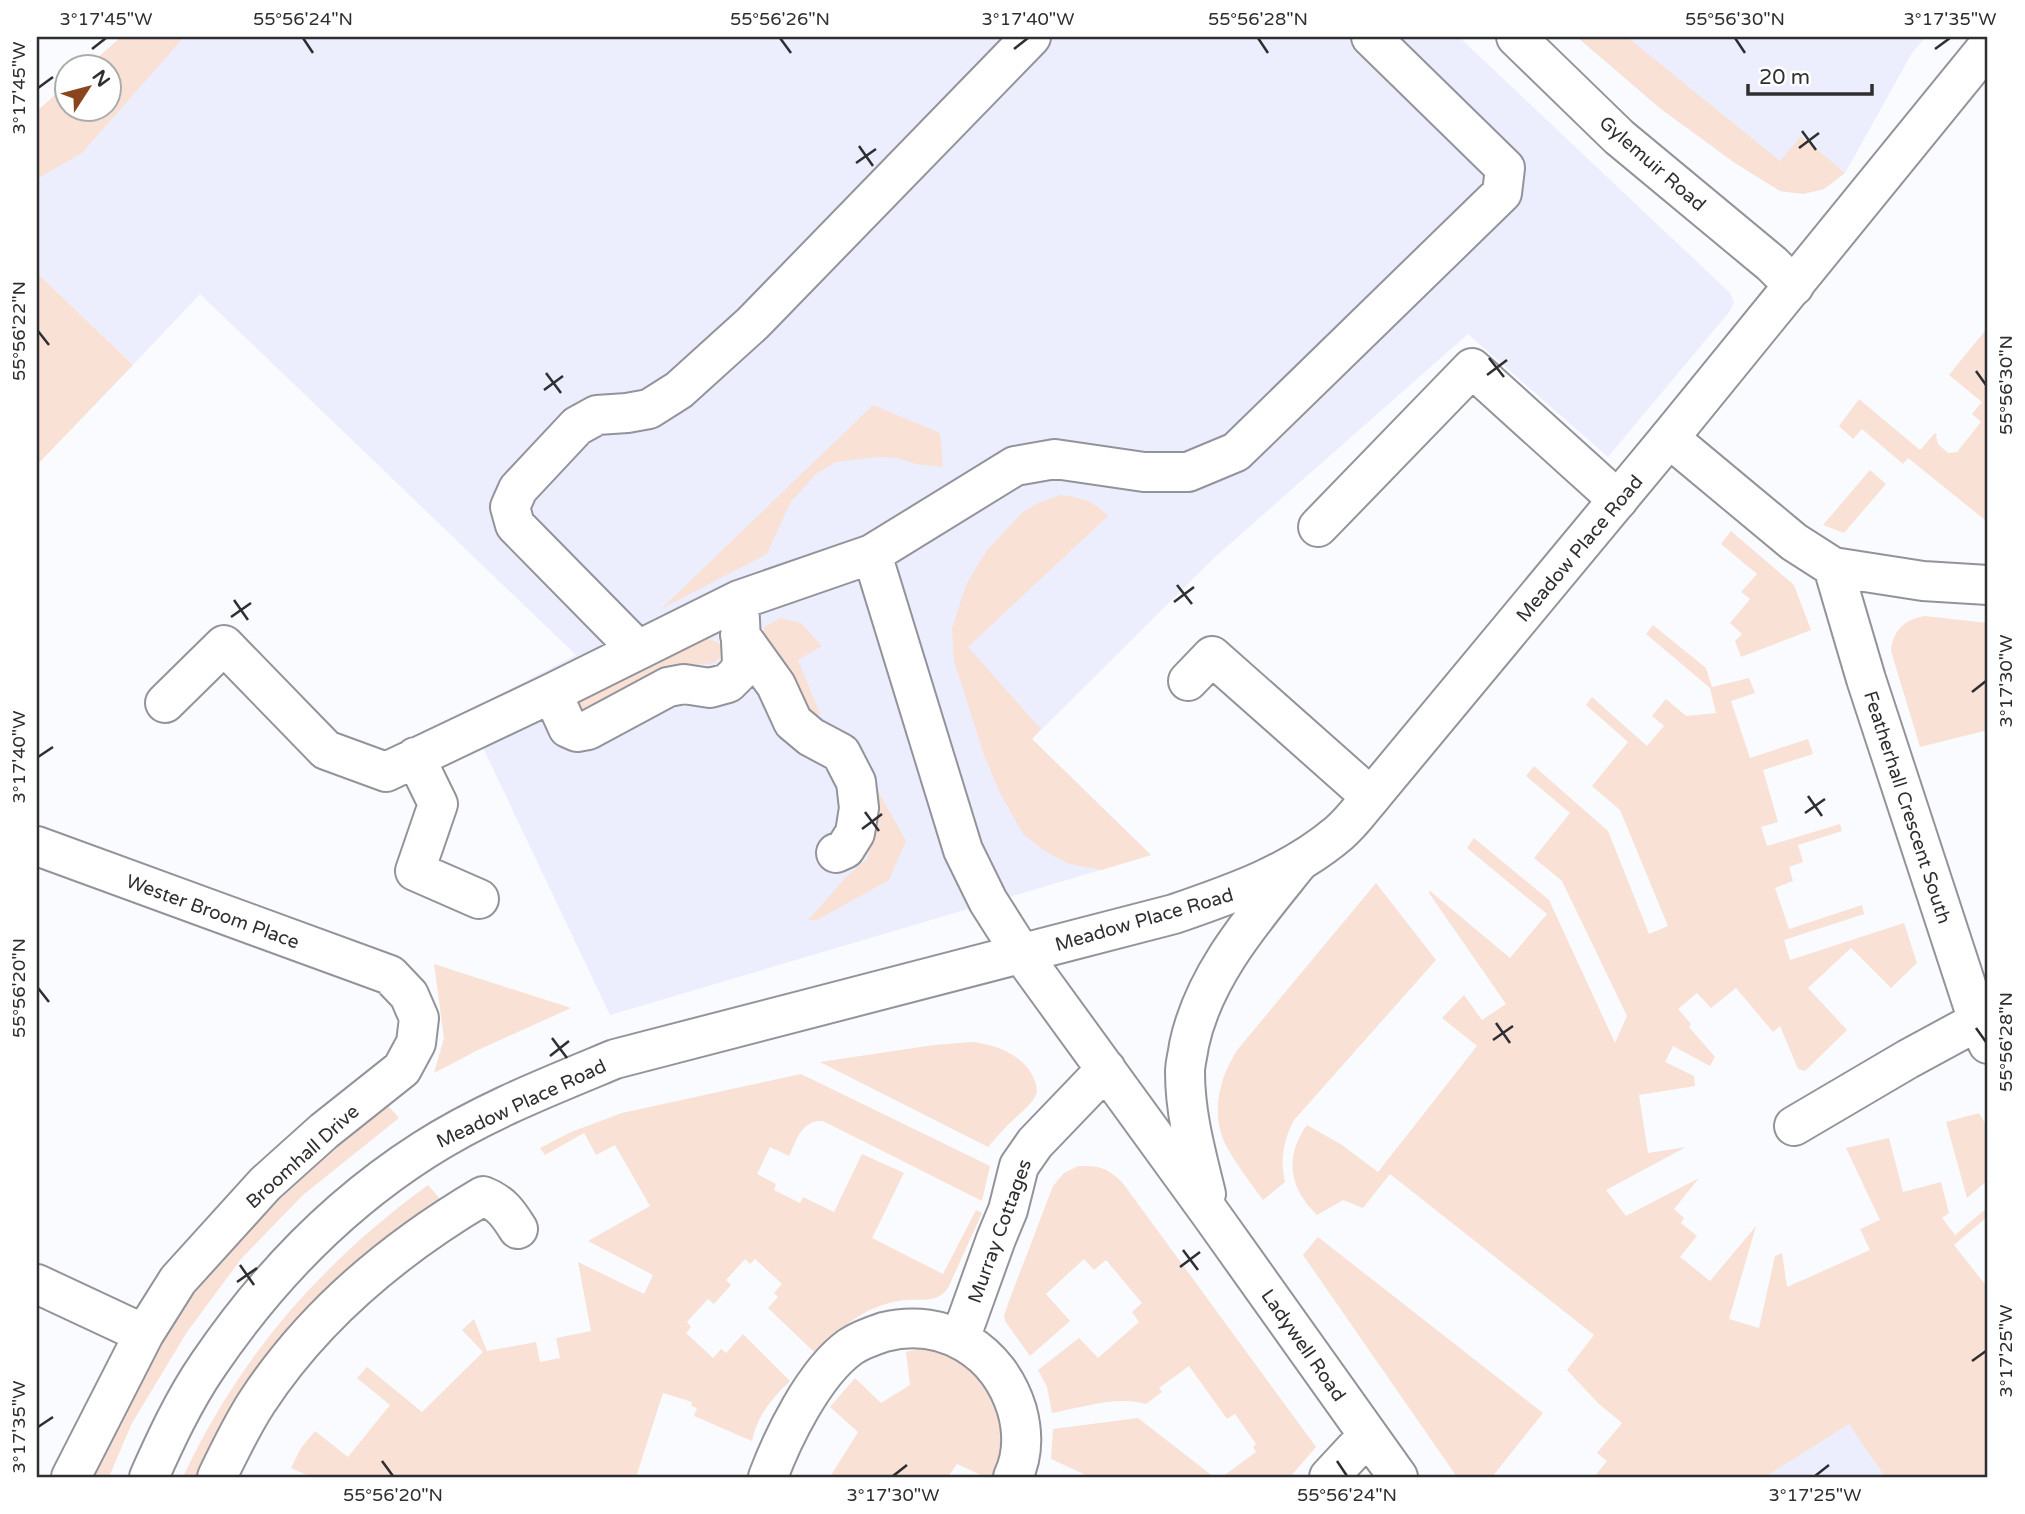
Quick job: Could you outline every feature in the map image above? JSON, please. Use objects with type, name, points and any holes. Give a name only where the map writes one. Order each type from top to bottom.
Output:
[{"type":"street","points":[[637,649],[515,526],[510,507],[518,489],[577,426],[597,415],[649,409],[679,390],[753,323],[1031,37]]},
{"type":"street","points":[[165,703],[224,645],[326,750],[400,764],[552,693],[637,649],[739,618],[872,554],[1015,466],[1055,459],[1144,472],[1188,472],[1236,452],[1502,193],[1506,168],[1371,37]]},
{"type":"street","name":"Gylemuir Road","points":[[1516,37],[1619,137],[1772,264],[1794,286]]},
{"type":"street","name":"Meadow Place Road","points":[[149,1477],[167,1437],[206,1367],[250,1306],[309,1242],[372,1186],[460,1129],[535,1092],[615,1059],[1174,914],[1240,891],[1299,862],[1340,832],[1618,500],[1988,46]]},
{"type":"street","points":[[1318,527],[1472,368],[1618,500]]},
{"type":"street","points":[[1669,438],[1794,542],[1833,567],[1923,581],[1988,584]]},
{"type":"street","name":"Ladywell Road","points":[[872,554],[963,850],[988,901],[1021,953],[1398,1477]]},
{"type":"street","name":"Featherhall Crescent South","points":[[1833,567],[1866,679],[1983,1033]]},
{"type":"street","points":[[552,693],[568,729],[577,732],[588,730],[668,687],[684,684],[710,688],[728,683],[739,673],[742,662],[739,618]]},
{"type":"street","points":[[739,618],[793,722],[811,737],[841,753],[856,782],[859,808],[855,833],[845,849],[836,853]]},
{"type":"street","points":[[1188,681],[1212,656],[1371,797]]},
{"type":"street","points":[[400,764],[438,804],[415,871],[479,899]]},
{"type":"street","name":"Wester Broom Place","points":[[37,846],[390,975]]},
{"type":"street","name":"Ladywell Road","points":[[1210,1213],[1189,1128],[1185,1069],[1193,1028],[1219,968],[1251,921],[1299,862]]},
{"type":"street","name":"Broomhall Drive","points":[[71,1477],[144,1334],[178,1280],[265,1184],[324,1131],[402,1069],[416,1043],[419,1018],[409,995],[390,975]]},
{"type":"street","points":[[1794,1126],[1908,1059],[1983,1033]]},
{"type":"street","name":"Murray Cottages","points":[[960,1339],[1008,1210],[1019,1166],[1035,1143],[1106,1069]]},
{"type":"street","points":[[217,1477],[255,1404],[271,1381],[326,1316],[369,1275],[448,1217],[484,1196],[507,1211],[518,1228]]},
{"type":"street","points":[[37,1284],[144,1334]]},
{"type":"street","points":[[768,1477],[795,1418],[832,1363],[851,1347],[872,1336],[896,1329],[920,1328],[960,1339],[981,1352],[997,1369],[1011,1392],[1020,1420],[1021,1450],[1013,1477]]},
{"type":"street","points":[[1329,1477],[1368,1435]]},
{"type":"shaded area","points":[[121,37],[184,37],[122,108],[122,52],[104,52]]},
{"type":"shaded area","points":[[123,37],[1459,37],[1730,293],[1734,302],[1730,311],[1608,457],[1468,334],[1214,558],[1032,739],[1151,855],[610,1015],[466,712],[576,655],[200,294],[133,365],[37,273],[37,124],[52,116],[52,122],[122,122],[122,52],[115,52]]},
{"type":"shaded area","points":[[1577,37],[1926,37],[1912,53],[1845,173],[1824,189],[1803,194],[1780,191],[1735,163],[1661,109]]},
{"type":"shaded area","points":[[1577,37],[1627,37],[1780,161],[1801,136],[1845,173],[1824,189],[1803,194],[1780,191],[1735,163],[1661,109]]},
{"type":"shaded area","points":[[52,98],[52,122],[109,122],[82,153],[37,179],[37,111]]},
{"type":"shaded area","points":[[37,273],[133,365],[37,465]]},
{"type":"shaded area","points":[[1988,327],[1988,521],[1908,458],[1903,464],[1862,429],[1853,439],[1839,426],[1859,399],[1920,450],[1935,433],[1938,444],[1948,453],[1957,452],[1981,422],[1972,414],[1982,402],[1949,375]]},
{"type":"shaded area","points":[[873,405],[940,433],[943,467],[878,457],[836,462],[816,474],[790,503],[767,554],[661,609]]},
{"type":"shaded area","points":[[1870,470],[1886,484],[1844,533],[1823,525]]},
{"type":"shaded area","points":[[1060,495],[1086,501],[1108,516],[968,647],[1041,729],[1032,739],[1151,855],[1102,870],[1069,864],[1043,850],[1023,834],[1000,793],[984,755],[954,661],[952,629],[968,581],[987,550],[1023,512]]},
{"type":"shaded area","points":[[1731,531],[1794,585],[1811,630],[1741,657],[1735,641],[1742,634],[1730,623],[1750,599],[1741,592],[1757,574],[1721,544]]},
{"type":"shaded area","points":[[1925,616],[1988,623],[1988,730],[1920,747],[1891,651],[1897,631],[1906,623]]},
{"type":"shaded area","points":[[780,618],[801,623],[822,646],[798,660],[820,714],[808,722],[763,643],[764,627]]},
{"type":"shaded area","points":[[1653,625],[1706,668],[1712,687],[1749,678],[1755,693],[1731,701],[1750,758],[1808,739],[1813,754],[1763,770],[1778,822],[1761,827],[1767,846],[1840,824],[1842,831],[1798,845],[1803,862],[1789,867],[1793,881],[1775,888],[1789,929],[1862,905],[1864,914],[1784,940],[1790,960],[1904,923],[1917,963],[1891,988],[1851,948],[1808,988],[1847,1030],[1805,1071],[1798,1069],[1780,1026],[1773,1032],[1736,988],[1711,1008],[1697,993],[1678,1009],[1691,1024],[1689,1027],[1715,1057],[1710,1066],[1673,1046],[1665,1062],[1694,1076],[1695,1086],[1639,1095],[1648,1153],[1686,1147],[1606,1190],[1626,1216],[1699,1178],[1674,1209],[1684,1218],[1681,1223],[1697,1236],[1680,1257],[1710,1281],[1756,1226],[1729,1319],[1759,1328],[1775,1256],[1782,1253],[1787,1287],[1870,1250],[1860,1229],[1880,1220],[1846,1148],[1889,1138],[1903,1192],[1941,1182],[1949,1213],[1942,1218],[1955,1235],[1988,1207],[1988,1216],[1954,1245],[1988,1288],[1988,1477],[1885,1477],[1849,1424],[1765,1477],[1594,1477],[1607,1461],[1597,1453],[1622,1423],[1599,1404],[1567,1370],[1594,1335],[1390,1174],[1363,1208],[1343,1200],[1317,1215],[1300,1194],[1295,1183],[1295,1149],[1307,1125],[1342,1145],[1378,1172],[1477,1046],[1442,1018],[1464,995],[1482,1020],[1506,1004],[1429,893],[1430,891],[1510,958],[1547,914],[1467,848],[1474,838],[1549,900],[1615,1043],[1627,1016],[1562,881],[1534,858],[1570,813],[1526,776],[1534,766],[1608,831],[1649,934],[1668,926],[1620,810],[1592,786],[1628,742],[1586,705],[1592,697],[1647,746],[1664,726],[1652,716],[1666,699],[1686,716],[1716,713],[1710,688],[1646,634]]},
{"type":"shaded area","points":[[708,638],[720,644],[723,654],[714,663],[684,666],[583,719],[575,704],[676,649]]},
{"type":"shaded area","points":[[878,791],[906,841],[889,880],[817,920],[808,920],[847,876],[867,859],[875,829]]},
{"type":"shaded area","points":[[1376,883],[1436,960],[1294,1120],[1284,1150],[1285,1182],[1263,1200],[1222,1137],[1218,1111],[1221,1085],[1238,1049]]},
{"type":"shaded area","points":[[434,964],[571,1008],[434,1073],[444,1038]]},
{"type":"shaded area","points":[[972,1042],[1000,1049],[1017,1058],[1034,1079],[1037,1091],[1031,1103],[988,1147],[820,1062],[934,1045]]},
{"type":"shaded area","points":[[801,1074],[990,1166],[982,1201],[823,1121],[805,1127],[789,1156],[770,1147],[757,1174],[776,1184],[774,1190],[800,1203],[803,1197],[834,1212],[862,1154],[904,1173],[872,1238],[943,1274],[976,1210],[982,1213],[944,1292],[926,1300],[898,1301],[874,1308],[843,1327],[814,1352],[768,1308],[778,1297],[774,1293],[782,1284],[755,1259],[750,1264],[745,1259],[726,1280],[731,1285],[714,1304],[708,1299],[687,1322],[691,1327],[686,1333],[713,1358],[721,1349],[726,1353],[743,1334],[790,1381],[766,1408],[752,1441],[694,1416],[697,1408],[691,1406],[692,1402],[663,1393],[636,1477],[311,1477],[291,1468],[301,1448],[315,1431],[348,1457],[390,1405],[357,1378],[367,1367],[422,1412],[483,1352],[462,1330],[474,1319],[487,1351],[536,1342],[540,1362],[560,1358],[556,1338],[591,1331],[578,1262],[644,1294],[653,1275],[588,1241],[650,1206],[615,1145],[596,1155],[584,1133],[545,1155],[540,1148],[571,1132],[622,1113]]},
{"type":"shaded area","points":[[383,1100],[399,1118],[303,1195],[241,1259],[187,1332],[132,1423],[109,1477],[89,1477],[145,1366],[221,1255],[288,1185]]},
{"type":"shaded area","points":[[1979,1113],[1988,1128],[1988,1180],[1967,1198],[1946,1122]]},
{"type":"shaded area","points":[[1078,1166],[1102,1168],[1122,1182],[1316,1447],[1290,1477],[1222,1477],[1256,1452],[1253,1447],[1256,1444],[1235,1414],[1227,1419],[1189,1366],[1159,1388],[1162,1392],[1146,1404],[1112,1402],[1052,1413],[1047,1387],[1038,1370],[1079,1338],[1098,1358],[1139,1322],[1132,1312],[1142,1303],[1106,1260],[1094,1270],[1084,1259],[1046,1294],[1070,1321],[1030,1356],[1005,1321],[1009,1301],[1053,1186],[1064,1173]]},
{"type":"shaded area","points":[[428,1185],[440,1199],[365,1256],[200,1477],[183,1477],[230,1392],[286,1315],[352,1247]]},
{"type":"shaded area","points":[[1318,1237],[1543,1413],[1492,1477],[1457,1477],[1303,1255]]},
{"type":"shaded area","points":[[929,1346],[952,1350],[991,1388],[1003,1426],[1002,1449],[998,1464],[990,1477],[957,1464],[948,1477],[830,1477],[858,1432],[830,1407],[855,1378],[881,1403],[910,1385],[906,1352]]},
{"type":"shaded area","points":[[1138,1418],[1214,1477],[1090,1477],[1051,1459],[1053,1429]]},
{"type":"shaded area","points":[[1849,1423],[1885,1477],[1765,1477]]}]
